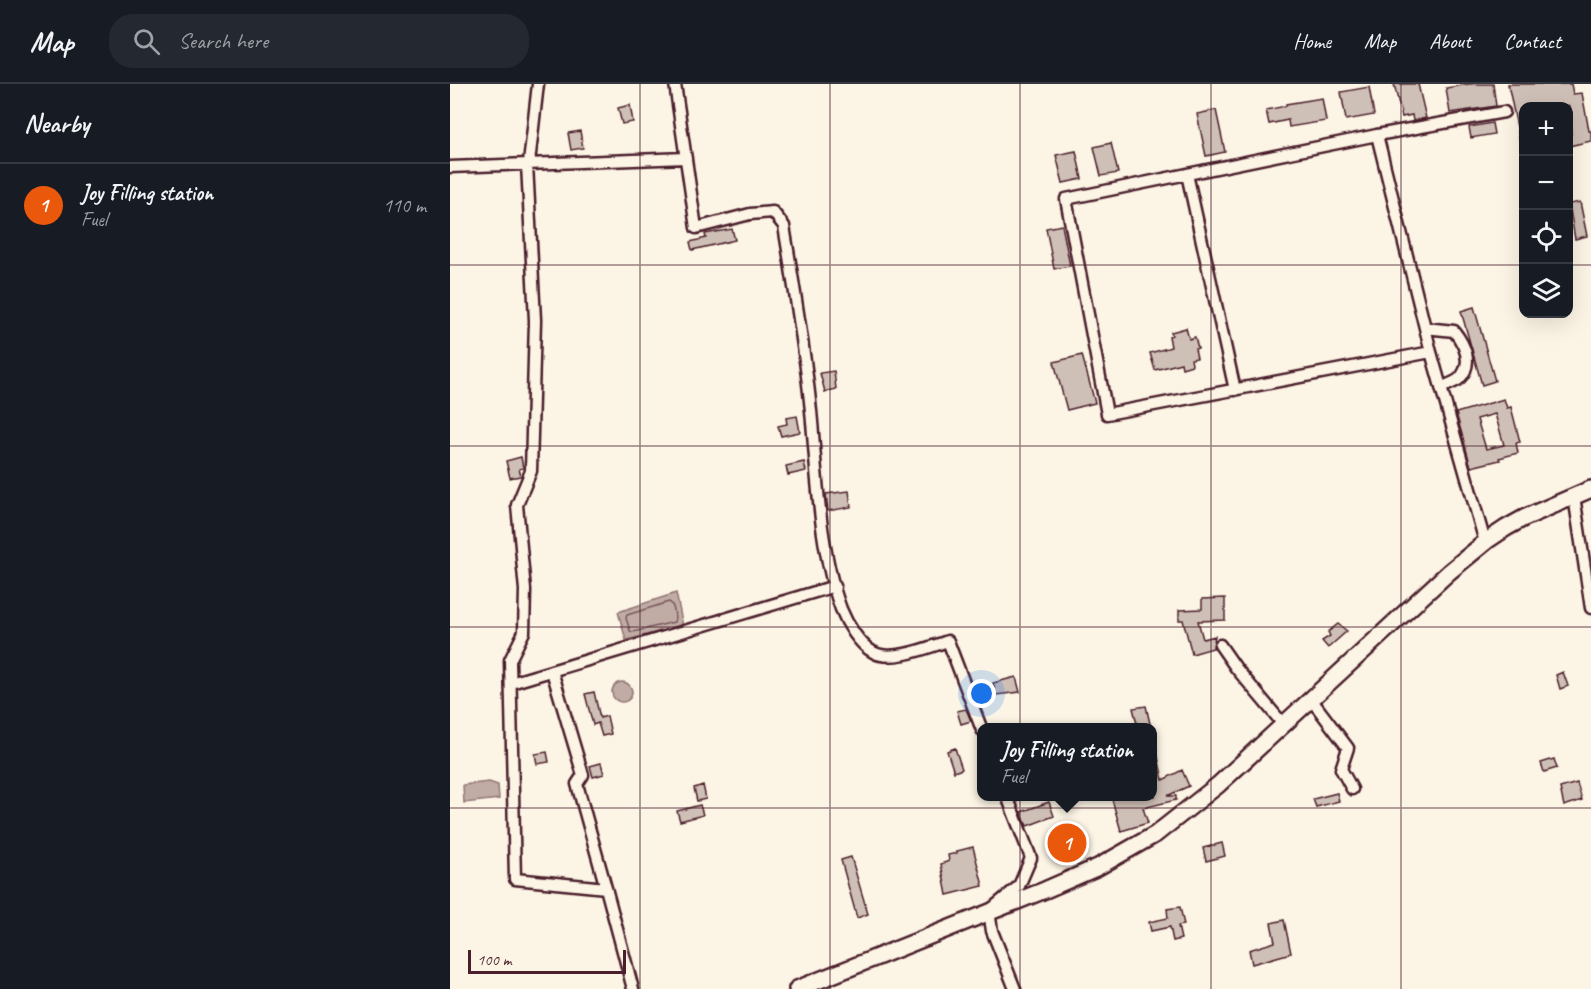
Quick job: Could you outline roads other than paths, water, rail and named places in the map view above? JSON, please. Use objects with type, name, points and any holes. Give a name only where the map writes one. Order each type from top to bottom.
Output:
[{"type":"highway","points":[[797,989],[1098,867],[1156,834],[1206,796],[1449,572],[1485,542],[1524,518],[1591,489]]},
{"type":"street","points":[[538,84],[528,164],[535,320],[531,471],[517,505],[525,590],[524,632],[510,660],[515,879],[606,888]]},
{"type":"street","points":[[675,84],[696,228],[750,214],[772,212],[784,226],[811,408],[820,504],[835,586],[842,611],[849,625],[867,648],[883,656],[894,656],[948,641],[978,723]]},
{"type":"street","points":[[1431,352],[1107,414],[1066,199],[1377,135],[1504,112]]},
{"type":"street","points":[[1377,135],[1431,352],[1485,542]]},
{"type":"street","points":[[450,167],[686,158]]},
{"type":"street","points":[[1187,174],[1235,390]]},
{"type":"street","points":[[1425,328],[1454,331],[1462,341],[1467,356],[1465,369],[1458,380],[1441,388]]},
{"type":"street","points":[[1574,496],[1591,608]]},
{"type":"street","points":[[511,683],[835,586]]},
{"type":"street","points":[[1220,645],[1236,668],[1283,724]]},
{"type":"street","points":[[552,671],[583,775],[577,784],[633,989]]},
{"type":"street","points":[[1311,699],[1348,748],[1341,770],[1352,789]]},
{"type":"street","points":[[1009,801],[1031,858],[1019,886],[989,911],[992,931],[1015,989]]},
{"type":"water","points":[[676,593],[683,626],[626,640],[618,612]]},
{"type":"water","points":[[622,682],[629,685],[632,692],[629,699],[622,702],[615,699],[612,692],[615,685]]},
{"type":"water","points":[[489,782],[498,785],[499,799],[464,803],[463,785]]},
{"type":"place","name":"Joy Filling station","points":[[1067,843]]}]
